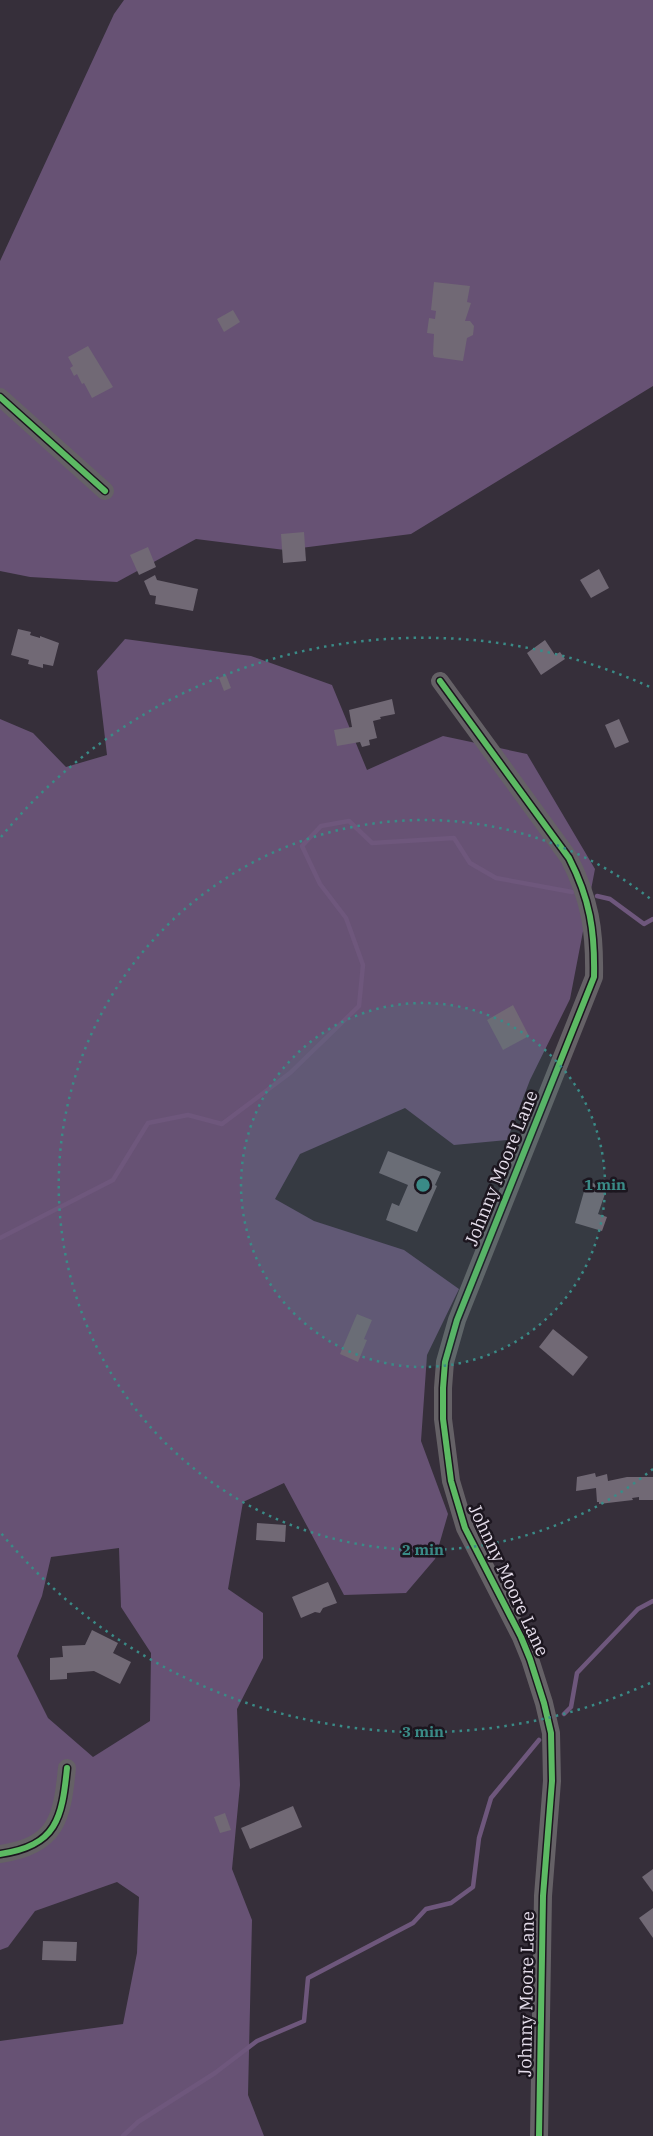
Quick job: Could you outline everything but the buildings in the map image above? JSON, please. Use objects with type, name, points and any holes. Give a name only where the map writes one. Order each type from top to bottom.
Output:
[{"type":"street","points":[[0,397],[105,491]]},
{"type":"street","name":"Johnny Moore Lane","points":[[440,681],[533,806],[569,858],[582,884],[593,931],[594,977],[457,1320],[445,1362],[443,1388],[446,1450],[458,1507],[465,1528],[524,1644],[552,1733],[552,1781],[543,1896],[539,2136]]},
{"type":"street","points":[[0,1854],[34,1843],[53,1830],[64,1803],[67,1768]]},
{"type":"shaded area","points":[[124,0],[653,0],[653,386],[411,534],[285,550],[196,539],[117,582],[30,577],[0,571],[0,261],[114,14]]},
{"type":"shaded area","points":[[125,639],[251,656],[332,685],[367,770],[443,736],[527,754],[595,869],[570,999],[530,1080],[507,1140],[454,1145],[405,1108],[300,1154],[275,1199],[314,1221],[404,1250],[459,1289],[427,1355],[421,1441],[448,1514],[435,1559],[406,1593],[344,1595],[284,1483],[243,1502],[228,1589],[263,1613],[263,1658],[237,1709],[240,1785],[232,1869],[252,1920],[248,2095],[264,2136],[0,2136],[0,2041],[123,2024],[137,1953],[139,1897],[117,1882],[35,1911],[8,1947],[0,1950],[0,719],[33,733],[66,767],[107,755],[97,671]],"holes":[[[119,1548],[121,1607],[151,1653],[150,1721],[93,1757],[48,1718],[17,1656],[42,1596],[51,1557]]]},
{"type":"waterway","points":[[0,1238],[113,1180],[148,1123],[188,1115],[222,1124],[290,1073],[359,1006],[363,965],[346,918],[320,884],[302,846],[321,826],[349,821],[372,843],[454,838],[470,863],[496,878],[572,892]]},
{"type":"waterway","points":[[597,896],[610,899],[644,924],[653,919]]},
{"type":"waterway","points":[[564,1714],[571,1707],[577,1673],[638,1609],[653,1601]]},
{"type":"waterway","points":[[123,2136],[138,2122],[215,2073],[257,2041],[304,2021],[308,1978],[413,1923],[426,1909],[451,1903],[473,1887],[479,1838],[491,1798],[539,1740]]},
{"type":"cycle path","points":[[0,397],[105,491]]},
{"type":"cycle path","points":[[440,681],[569,858],[582,887],[592,930],[594,977],[457,1320],[445,1362],[443,1388],[443,1419],[451,1481],[465,1528],[521,1637],[544,1703],[551,1733],[552,1781],[543,1896],[539,2136]]},
{"type":"cycle path","points":[[0,1854],[19,1850],[34,1844],[53,1827],[59,1815],[67,1768]]}]
